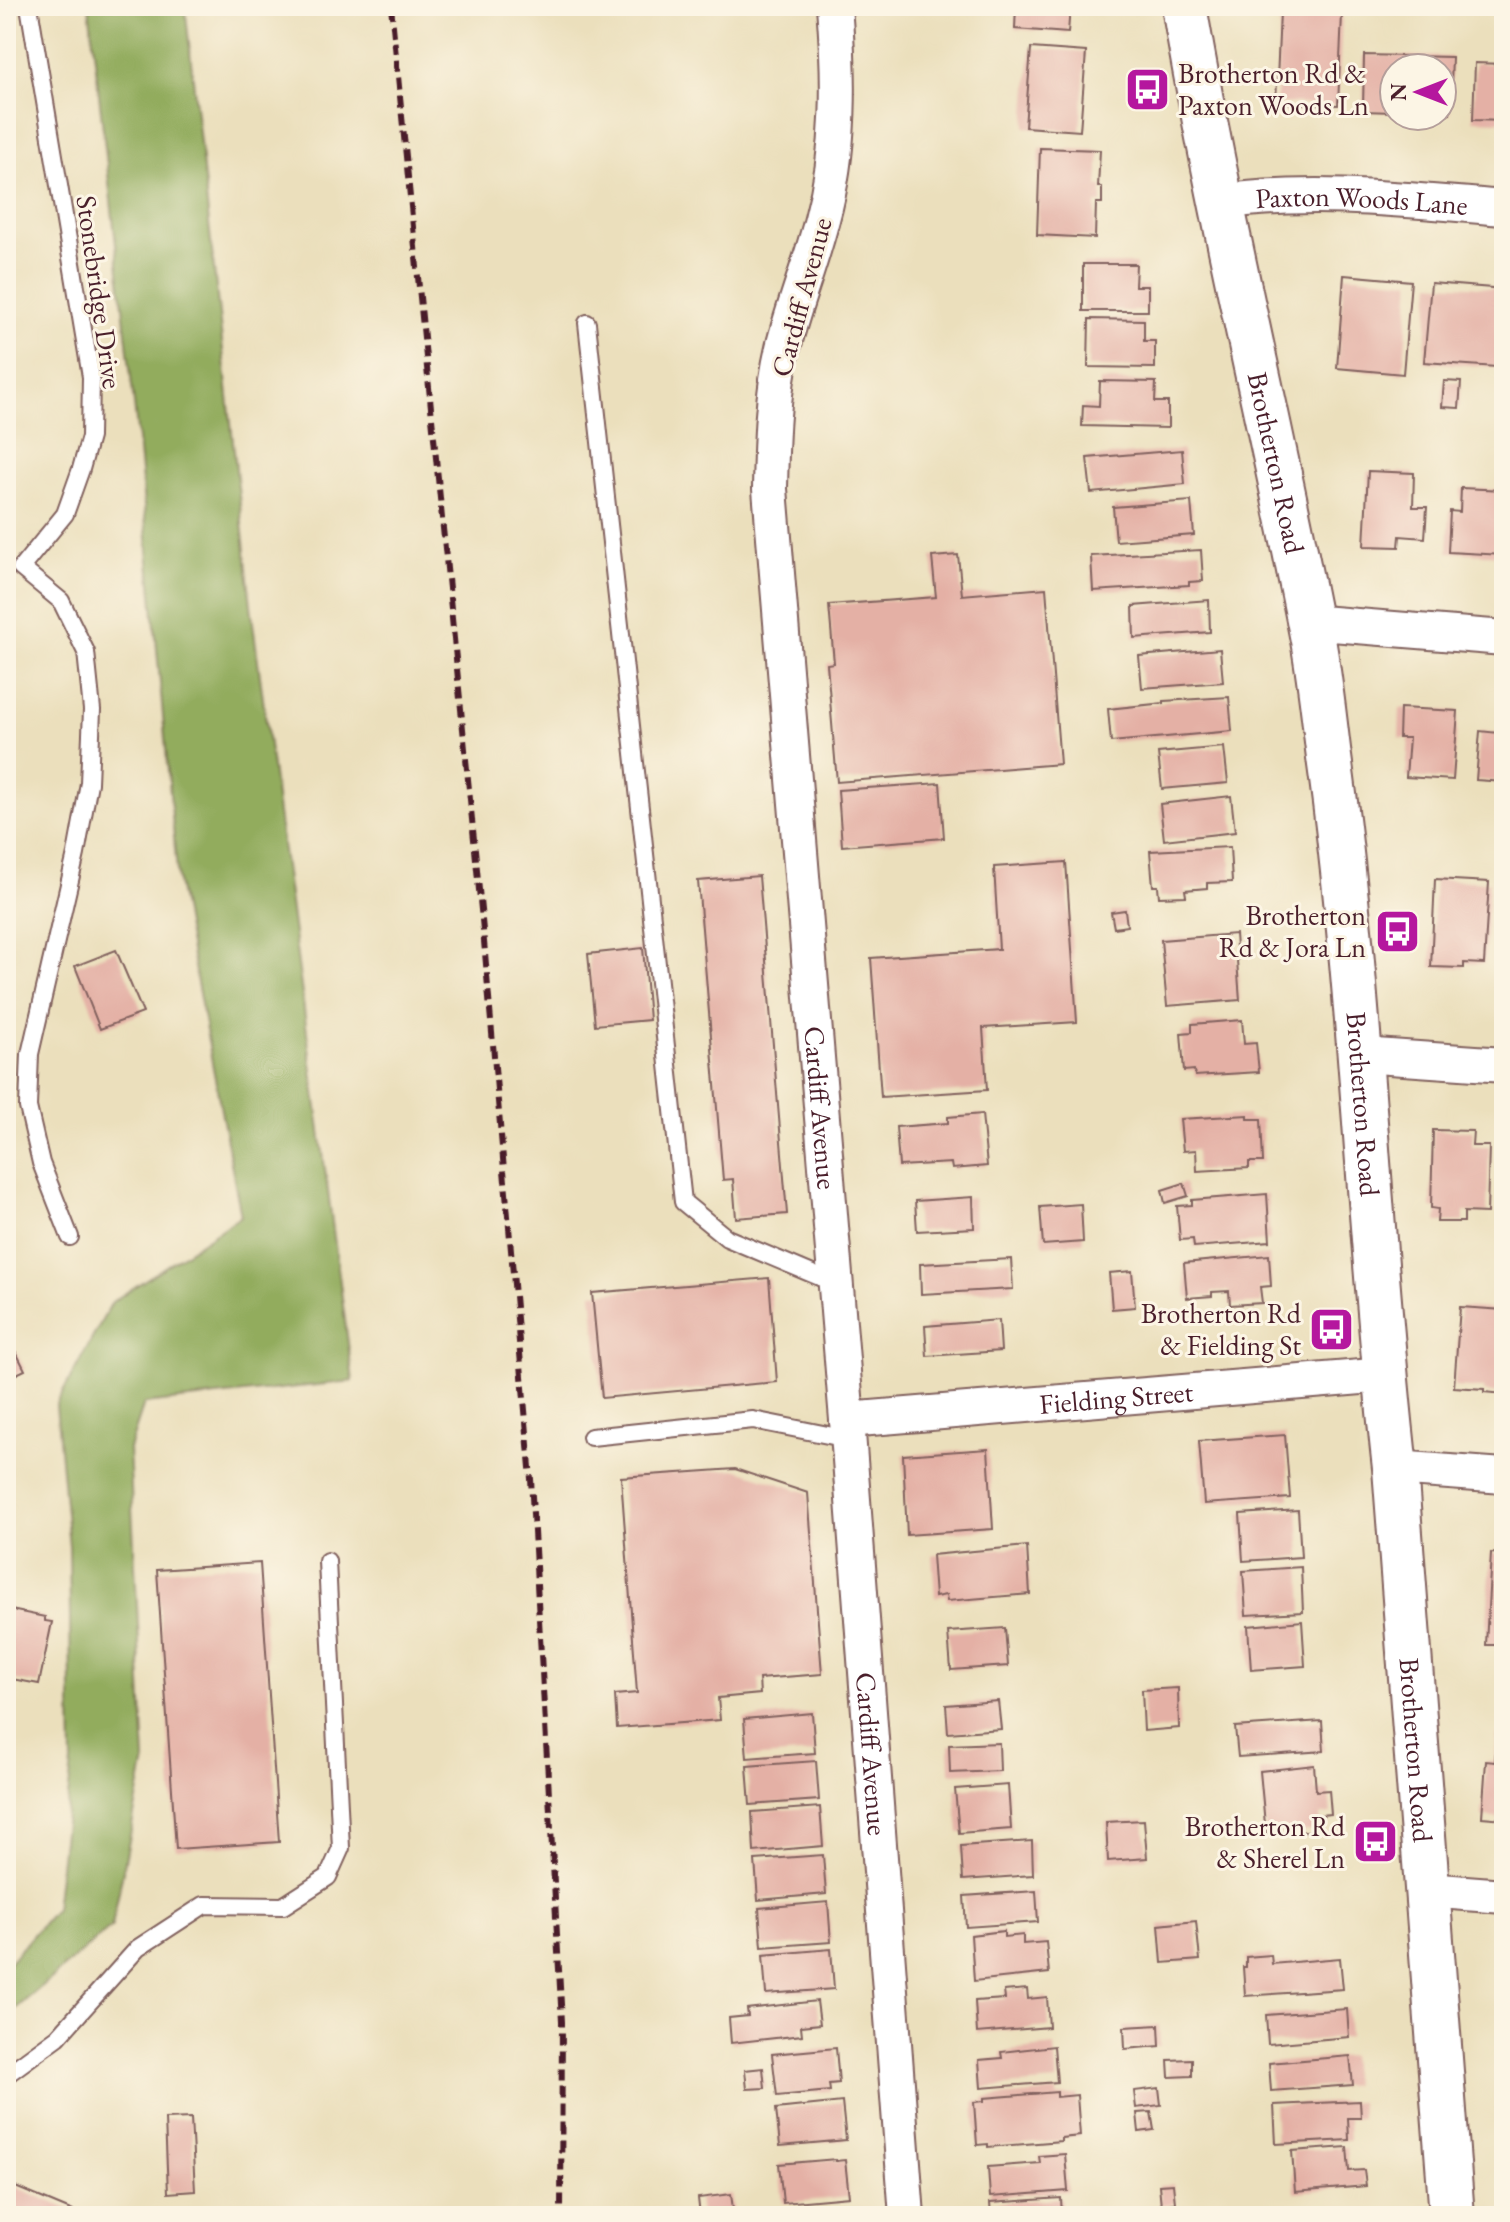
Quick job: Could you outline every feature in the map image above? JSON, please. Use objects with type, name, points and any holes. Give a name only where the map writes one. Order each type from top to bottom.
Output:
[{"type":"street","name":"Cardiff Avenue","points":[[834,6],[840,74],[836,140],[823,219],[800,285],[782,352],[772,420],[770,489],[848,1429],[907,2216]]},
{"type":"street","name":"Brotherton Road","points":[[1184,6],[1220,202],[1308,622],[1340,831],[1395,1468],[1452,2216]]},
{"type":"street","name":"Paxton Woods Lane","points":[[1220,202],[1331,194],[1504,208]]},
{"type":"street","points":[[1308,622],[1504,638]]},
{"type":"street","points":[[1361,1055],[1504,1065]]},
{"type":"street","name":"Fielding Street","points":[[848,1429],[1385,1375]]},
{"type":"street","points":[[1395,1468],[1504,1476]]},
{"type":"street","points":[[1427,1890],[1504,1896]]},
{"type":"lane","name":"Stonebridge Drive","points":[[13,570],[65,514],[90,437],[91,377],[29,6]]},
{"type":"lane","points":[[587,323],[683,1202],[727,1238],[836,1284]]},
{"type":"lane","points":[[13,570],[61,601],[86,652],[92,710],[89,783],[76,854],[30,1054],[28,1107],[41,1163],[70,1237]]},
{"type":"lane","points":[[591,1437],[753,1420],[848,1429]]},
{"type":"lane","points":[[6,2075],[58,2037],[138,1948],[204,1905],[283,1906],[328,1877],[341,1848],[327,1561]]},
{"type":"green space","points":[[89,6],[185,6],[253,623],[353,1381],[144,1404],[129,1449],[145,1760],[112,1926],[6,2017],[6,1966],[55,1909],[72,1763],[69,1547],[56,1405],[112,1302],[241,1216],[178,882],[138,439]]},
{"type":"building","points":[[1016,6],[1070,6],[1068,33],[1015,29]]},
{"type":"building","points":[[1280,12],[1342,14],[1338,105],[1276,103]]},
{"type":"building","points":[[1031,48],[1086,52],[1080,131],[1025,127]]},
{"type":"building","points":[[1364,55],[1378,55],[1378,111],[1363,111]]},
{"type":"building","points":[[1475,63],[1504,64],[1504,121],[1473,120]]},
{"type":"building","points":[[1040,148],[1100,150],[1098,187],[1102,187],[1102,203],[1096,203],[1095,238],[1037,235]]},
{"type":"building","points":[[1083,264],[1136,264],[1135,286],[1148,286],[1148,311],[1083,311]]},
{"type":"building","points":[[1344,275],[1411,281],[1403,374],[1337,368]]},
{"type":"building","points":[[1431,283],[1504,289],[1497,367],[1424,362]]},
{"type":"building","points":[[1089,319],[1144,320],[1144,341],[1155,341],[1155,368],[1088,367]]},
{"type":"building","points":[[1100,381],[1156,382],[1155,402],[1168,402],[1168,428],[1082,426],[1083,405],[1099,406]]},
{"type":"building","points":[[1444,381],[1461,382],[1459,408],[1442,407]]},
{"type":"building","points":[[1182,450],[1185,484],[1091,493],[1087,458]]},
{"type":"building","points":[[1368,471],[1414,473],[1413,507],[1427,507],[1425,538],[1400,536],[1399,547],[1364,546]]},
{"type":"building","points":[[1461,488],[1504,490],[1504,555],[1448,552],[1450,511],[1460,512]]},
{"type":"building","points":[[1191,501],[1194,535],[1116,541],[1113,507]]},
{"type":"building","points":[[1201,550],[1203,581],[1189,582],[1189,585],[1093,591],[1091,556]]},
{"type":"building","points":[[958,555],[962,595],[1046,588],[1060,764],[837,782],[827,664],[834,663],[829,605],[936,597],[932,557]]},
{"type":"building","points":[[1209,600],[1210,632],[1134,638],[1133,606]]},
{"type":"building","points":[[1220,649],[1223,682],[1142,688],[1139,656]]},
{"type":"building","points":[[1229,697],[1232,731],[1111,742],[1108,709],[1164,701]]},
{"type":"building","points":[[1400,708],[1458,711],[1453,780],[1406,777],[1409,738],[1399,738]]},
{"type":"building","points":[[1500,719],[1504,719],[1504,782],[1476,780],[1480,731],[1498,733]]},
{"type":"building","points":[[1224,747],[1228,783],[1162,789],[1158,753]]},
{"type":"building","points":[[940,783],[944,838],[842,846],[838,790]]},
{"type":"building","points":[[1231,796],[1235,832],[1164,840],[1160,804]]},
{"type":"building","points":[[1230,847],[1232,882],[1207,883],[1207,888],[1185,890],[1186,896],[1159,897],[1158,886],[1153,886],[1150,851]]},
{"type":"building","points":[[1066,862],[1077,1022],[983,1028],[987,1090],[881,1097],[871,958],[999,949],[994,867]]},
{"type":"building","points":[[759,876],[787,1214],[736,1218],[733,1179],[723,1180],[698,881]]},
{"type":"building","points":[[1435,879],[1489,882],[1484,964],[1464,963],[1464,968],[1431,967]]},
{"type":"building","points":[[1125,910],[1127,926],[1114,928],[1111,912]]},
{"type":"building","points":[[1235,934],[1240,1000],[1167,1006],[1161,940]]},
{"type":"building","points":[[643,948],[649,1020],[595,1025],[588,954]]},
{"type":"building","points":[[116,950],[143,1013],[100,1029],[75,966]]},
{"type":"building","points":[[1242,1020],[1244,1044],[1256,1043],[1259,1072],[1195,1076],[1194,1070],[1184,1071],[1181,1033],[1192,1032],[1192,1024]]},
{"type":"building","points":[[982,1114],[987,1166],[952,1169],[951,1163],[899,1166],[896,1127],[948,1123],[948,1117]]},
{"type":"building","points":[[1248,1115],[1248,1119],[1261,1119],[1263,1162],[1249,1162],[1249,1168],[1197,1171],[1196,1150],[1183,1151],[1180,1119]]},
{"type":"building","points":[[1433,1130],[1473,1131],[1472,1146],[1489,1146],[1487,1213],[1464,1212],[1464,1222],[1437,1222],[1438,1209],[1431,1208]]},
{"type":"building","points":[[1184,1183],[1188,1196],[1165,1203],[1162,1190]]},
{"type":"building","points":[[1267,1194],[1270,1241],[1194,1247],[1193,1239],[1180,1240],[1177,1206],[1192,1205],[1192,1200]]},
{"type":"building","points":[[973,1197],[974,1228],[917,1231],[915,1201]]},
{"type":"building","points":[[1081,1204],[1083,1242],[1043,1245],[1040,1207]]},
{"type":"building","points":[[1269,1255],[1271,1286],[1260,1287],[1262,1303],[1230,1305],[1229,1291],[1187,1298],[1184,1263]]},
{"type":"building","points":[[1011,1259],[1013,1289],[921,1294],[920,1264]]},
{"type":"building","points":[[1132,1271],[1135,1307],[1112,1309],[1109,1273]]},
{"type":"building","points":[[769,1278],[777,1382],[602,1398],[592,1293]]},
{"type":"building","points":[[1460,1307],[1504,1310],[1504,1394],[1454,1387]]},
{"type":"building","points":[[999,1320],[1001,1351],[927,1356],[925,1326]]},
{"type":"building","points":[[6,1345],[10,1355],[16,1352],[25,1370],[6,1379]]},
{"type":"building","points":[[1285,1435],[1290,1498],[1204,1504],[1199,1441]]},
{"type":"building","points":[[988,1449],[993,1529],[907,1535],[903,1455]]},
{"type":"building","points":[[735,1469],[808,1493],[822,1674],[759,1679],[760,1694],[718,1698],[720,1720],[617,1728],[615,1695],[637,1693],[621,1477]]},
{"type":"building","points":[[1298,1510],[1301,1557],[1243,1561],[1240,1514]]},
{"type":"building","points":[[1027,1546],[1030,1594],[947,1601],[946,1595],[935,1597],[932,1555]]},
{"type":"building","points":[[1491,1553],[1504,1554],[1504,1645],[1486,1645]]},
{"type":"building","points":[[260,1563],[279,1842],[176,1849],[157,1570]]},
{"type":"building","points":[[1301,1567],[1303,1612],[1246,1615],[1243,1571]]},
{"type":"building","points":[[6,1609],[45,1617],[45,1621],[52,1622],[39,1684],[6,1678]]},
{"type":"building","points":[[1302,1621],[1305,1666],[1251,1670],[1248,1626]]},
{"type":"building","points":[[1005,1628],[1008,1666],[951,1670],[948,1632]]},
{"type":"building","points":[[1178,1688],[1179,1728],[1144,1731],[1142,1690]]},
{"type":"building","points":[[998,1701],[1001,1729],[948,1733],[946,1705]]},
{"type":"building","points":[[812,1713],[815,1753],[747,1758],[744,1719]]},
{"type":"building","points":[[1322,1721],[1324,1751],[1238,1757],[1235,1727]]},
{"type":"building","points":[[1497,1735],[1504,1736],[1504,1819],[1482,1817],[1486,1761],[1495,1762]]},
{"type":"building","points":[[999,1743],[1000,1771],[950,1773],[949,1745]]},
{"type":"building","points":[[816,1761],[819,1800],[750,1805],[747,1766]]},
{"type":"building","points":[[1314,1765],[1316,1791],[1329,1790],[1331,1814],[1320,1815],[1321,1830],[1266,1835],[1260,1771]]},
{"type":"building","points":[[1008,1785],[1011,1829],[959,1833],[955,1789]]},
{"type":"building","points":[[820,1807],[823,1846],[754,1852],[752,1812]]},
{"type":"building","points":[[1144,1820],[1147,1858],[1108,1861],[1106,1822]]},
{"type":"building","points":[[1032,1841],[1033,1875],[963,1880],[961,1846]]},
{"type":"building","points":[[823,1855],[826,1894],[758,1900],[755,1860]]},
{"type":"building","points":[[1036,1891],[1038,1922],[966,1927],[964,1896]]},
{"type":"building","points":[[828,1902],[831,1942],[762,1947],[759,1908]]},
{"type":"building","points":[[1196,1921],[1200,1960],[1162,1963],[1159,1925]]},
{"type":"building","points":[[1004,1931],[1004,1937],[1023,1935],[1023,1944],[1046,1942],[1049,1973],[974,1981],[971,1935]]},
{"type":"building","points":[[831,1949],[834,1989],[766,1994],[763,1955]]},
{"type":"building","points":[[1271,1955],[1272,1964],[1340,1958],[1343,1989],[1245,1996],[1243,1967],[1246,1967],[1246,1957]]},
{"type":"building","points":[[1027,1989],[1028,1999],[1047,1997],[1049,2027],[977,2033],[975,2001],[1005,1999],[1004,1991]]},
{"type":"building","points":[[817,2001],[820,2024],[801,2026],[802,2035],[731,2043],[729,2018],[748,2016],[747,2009]]},
{"type":"building","points":[[1347,2009],[1349,2037],[1268,2044],[1266,2015]]},
{"type":"building","points":[[1159,2025],[1160,2046],[1125,2049],[1124,2027]]},
{"type":"building","points":[[1054,2046],[1057,2082],[981,2088],[979,2060],[1002,2058],[1001,2052]]},
{"type":"building","points":[[836,2048],[839,2083],[829,2084],[830,2091],[777,2096],[772,2054]]},
{"type":"building","points":[[1350,2056],[1353,2085],[1271,2091],[1269,2063]]},
{"type":"building","points":[[1192,2059],[1192,2076],[1169,2077],[1168,2060]]},
{"type":"building","points":[[763,2068],[765,2088],[747,2089],[745,2070]]},
{"type":"building","points":[[1159,2088],[1161,2105],[1136,2108],[1134,2091]]},
{"type":"building","points":[[1057,2092],[1057,2097],[1077,2095],[1080,2136],[1061,2138],[1061,2141],[988,2147],[988,2144],[977,2145],[974,2102],[984,2101],[984,2098]]},
{"type":"building","points":[[1360,2101],[1361,2118],[1348,2118],[1349,2140],[1276,2144],[1274,2105]]},
{"type":"building","points":[[842,2102],[846,2140],[780,2146],[776,2109]]},
{"type":"building","points":[[1151,2112],[1154,2130],[1139,2132],[1137,2113]]},
{"type":"building","points":[[191,2118],[195,2191],[168,2193],[165,2119]]},
{"type":"building","points":[[1347,2147],[1349,2171],[1364,2170],[1366,2186],[1295,2192],[1292,2151]]},
{"type":"building","points":[[1065,2154],[1068,2191],[990,2197],[988,2167],[1040,2163],[1039,2156]]},
{"type":"building","points":[[845,2160],[849,2197],[783,2203],[779,2164]]},
{"type":"building","points":[[1173,2184],[1175,2203],[1161,2205],[1159,2185]]},
{"type":"building","points":[[13,2186],[85,2216],[6,2216],[6,2202]]},
{"type":"building","points":[[731,2194],[734,2216],[700,2216],[698,2198]]},
{"type":"building","points":[[1061,2198],[1062,2216],[991,2216],[990,2203]]},
{"type":"building","points":[[1369,2210],[1370,2216],[1322,2216],[1322,2214]]},
{"type":"railway","points":[[391,6],[483,930],[531,1479],[562,2022],[561,2216]]},
{"type":"place","name":"Brotherton Rd & Paxton Woods Ln","points":[[1147,89]]},
{"type":"place","name":"Brotherton Rd & Jora Ln","points":[[1397,931]]},
{"type":"place","name":"Brotherton Rd & Fielding St","points":[[1332,1329]]},
{"type":"place","name":"Brotherton Rd & Sherel Ln","points":[[1376,1842]]}]
